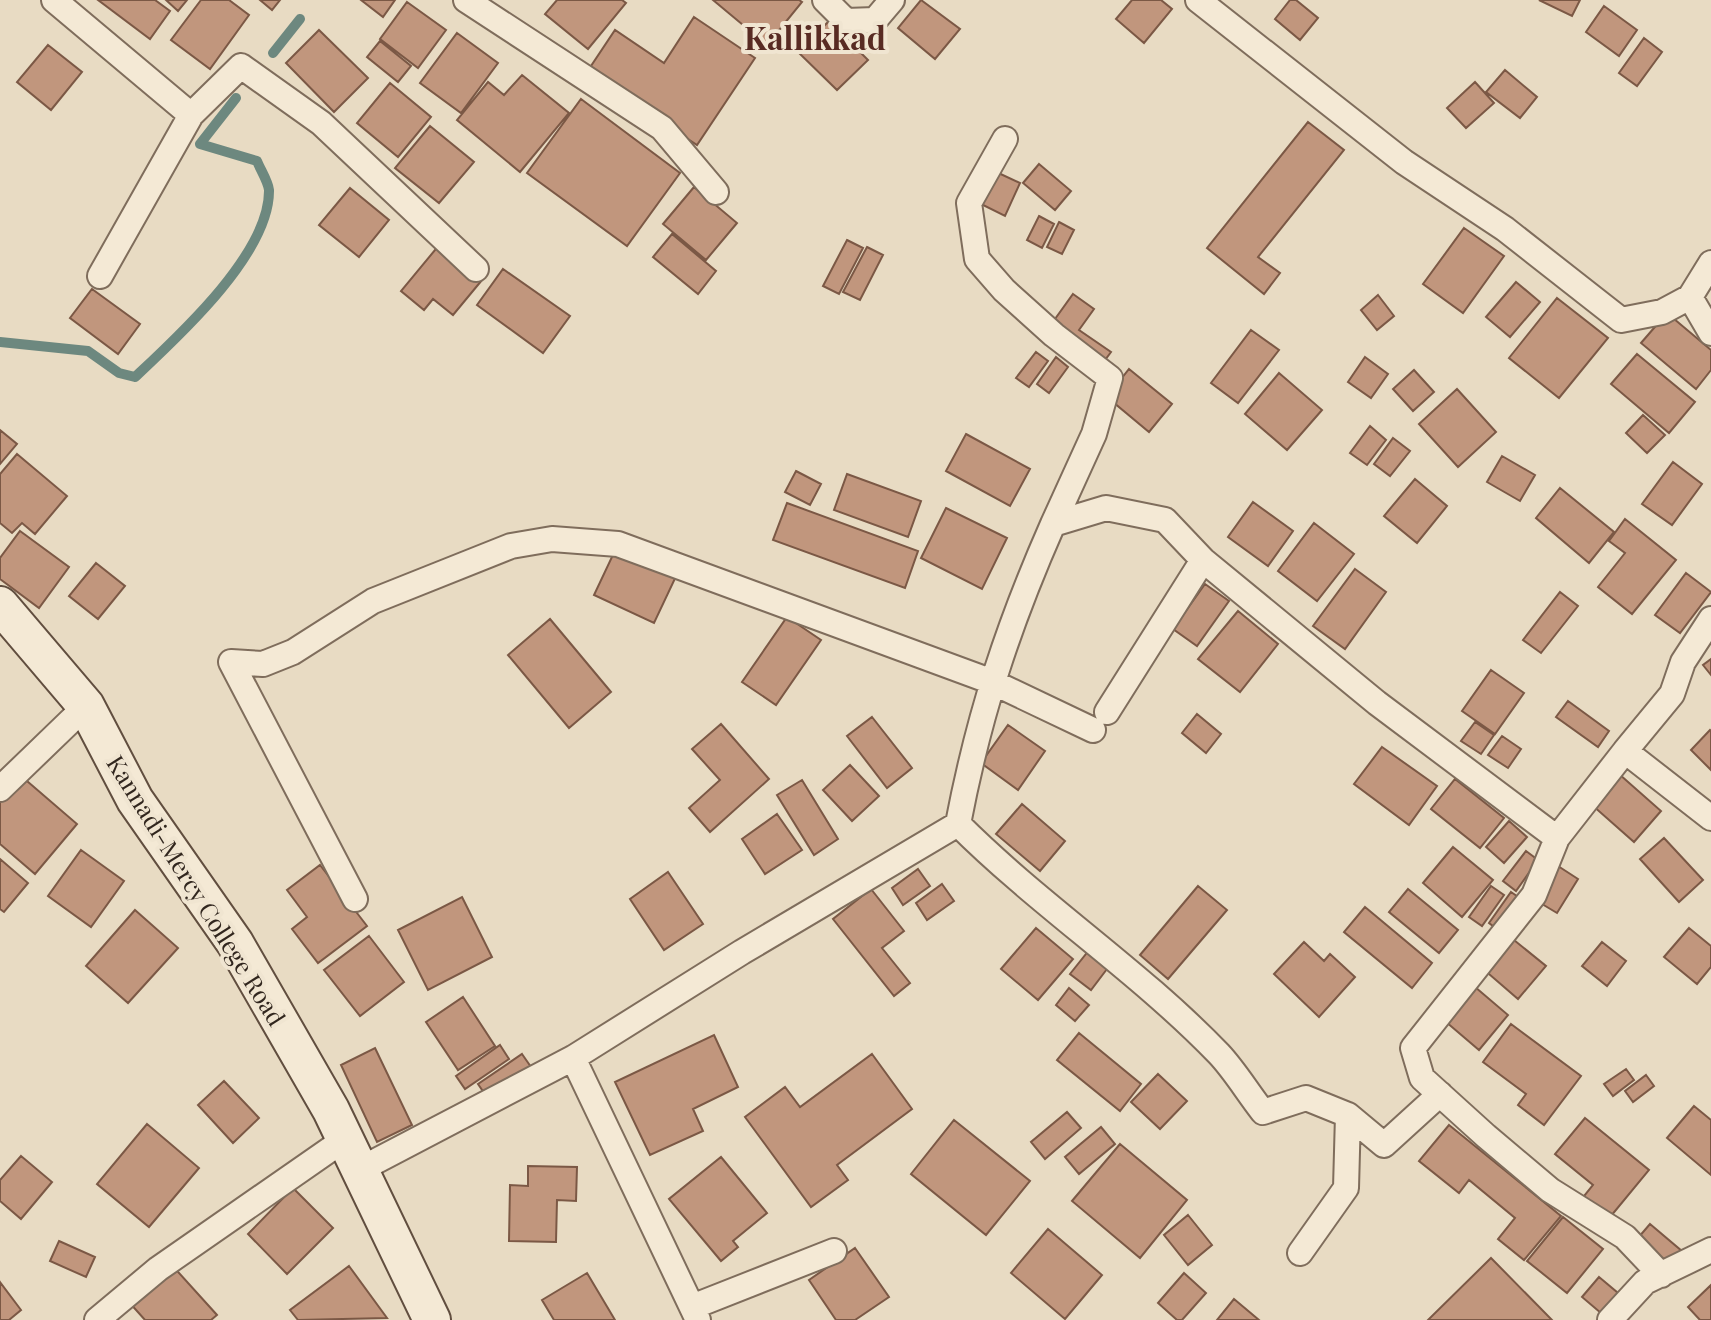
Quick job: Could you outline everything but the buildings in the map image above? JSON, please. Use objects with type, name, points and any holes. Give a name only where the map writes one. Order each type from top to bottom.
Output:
[{"type":"main road","name":"Kannadi-Mercy College Road","points":[[0,605],[86,706],[135,800],[235,943],[352,1154],[432,1320]]},
{"type":"street","points":[[54,0],[191,115]]},
{"type":"street","points":[[466,0],[662,128],[716,192]]},
{"type":"street","points":[[825,0],[846,21],[875,20],[892,0]]},
{"type":"street","points":[[1198,0],[1404,162],[1505,229],[1621,320],[1662,312],[1690,297],[1711,263]]},
{"type":"street","points":[[100,276],[191,115],[241,66],[321,123],[476,269]]},
{"type":"street","points":[[97,1320],[122,1313],[158,1269],[352,1154],[573,1058],[742,952],[958,824],[990,681],[1015,609],[1094,434],[1110,378],[1054,335],[1004,290],[977,259],[969,203],[1005,139]]},
{"type":"street","points":[[1690,297],[1711,333]]},
{"type":"street","points":[[1053,524],[1106,508],[1165,520],[1203,560],[1377,703],[1557,838]]},
{"type":"street","points":[[355,899],[231,662],[263,664],[293,652],[373,601],[511,546],[552,539],[618,544],[1100,721],[1203,560]]},
{"type":"street","points":[[1661,1275],[1625,1237],[1550,1190],[1422,1078],[1413,1048],[1534,895],[1557,838],[1672,694],[1683,662],[1711,619]]},
{"type":"street","points":[[0,789],[86,706]]},
{"type":"street","points":[[1625,751],[1711,818]]},
{"type":"street","points":[[958,824],[997,862],[1086,935],[1220,1054],[1263,1112],[1306,1098],[1348,1115],[1384,1145],[1440,1094]]},
{"type":"street","points":[[573,1058],[695,1314],[834,1251]]},
{"type":"street","points":[[1300,1253],[1346,1188],[1348,1115]]},
{"type":"street","points":[[1610,1320],[1645,1282],[1711,1250]]},
{"type":"waterway","points":[[273,53],[300,19]]},
{"type":"waterway","points":[[0,342],[88,351],[119,373],[135,377],[175,339],[239,266],[255,240],[265,214],[269,190],[257,161],[200,144],[236,98]]},
{"type":"district","name":"Kallikkad","points":[[815,36]]}]
